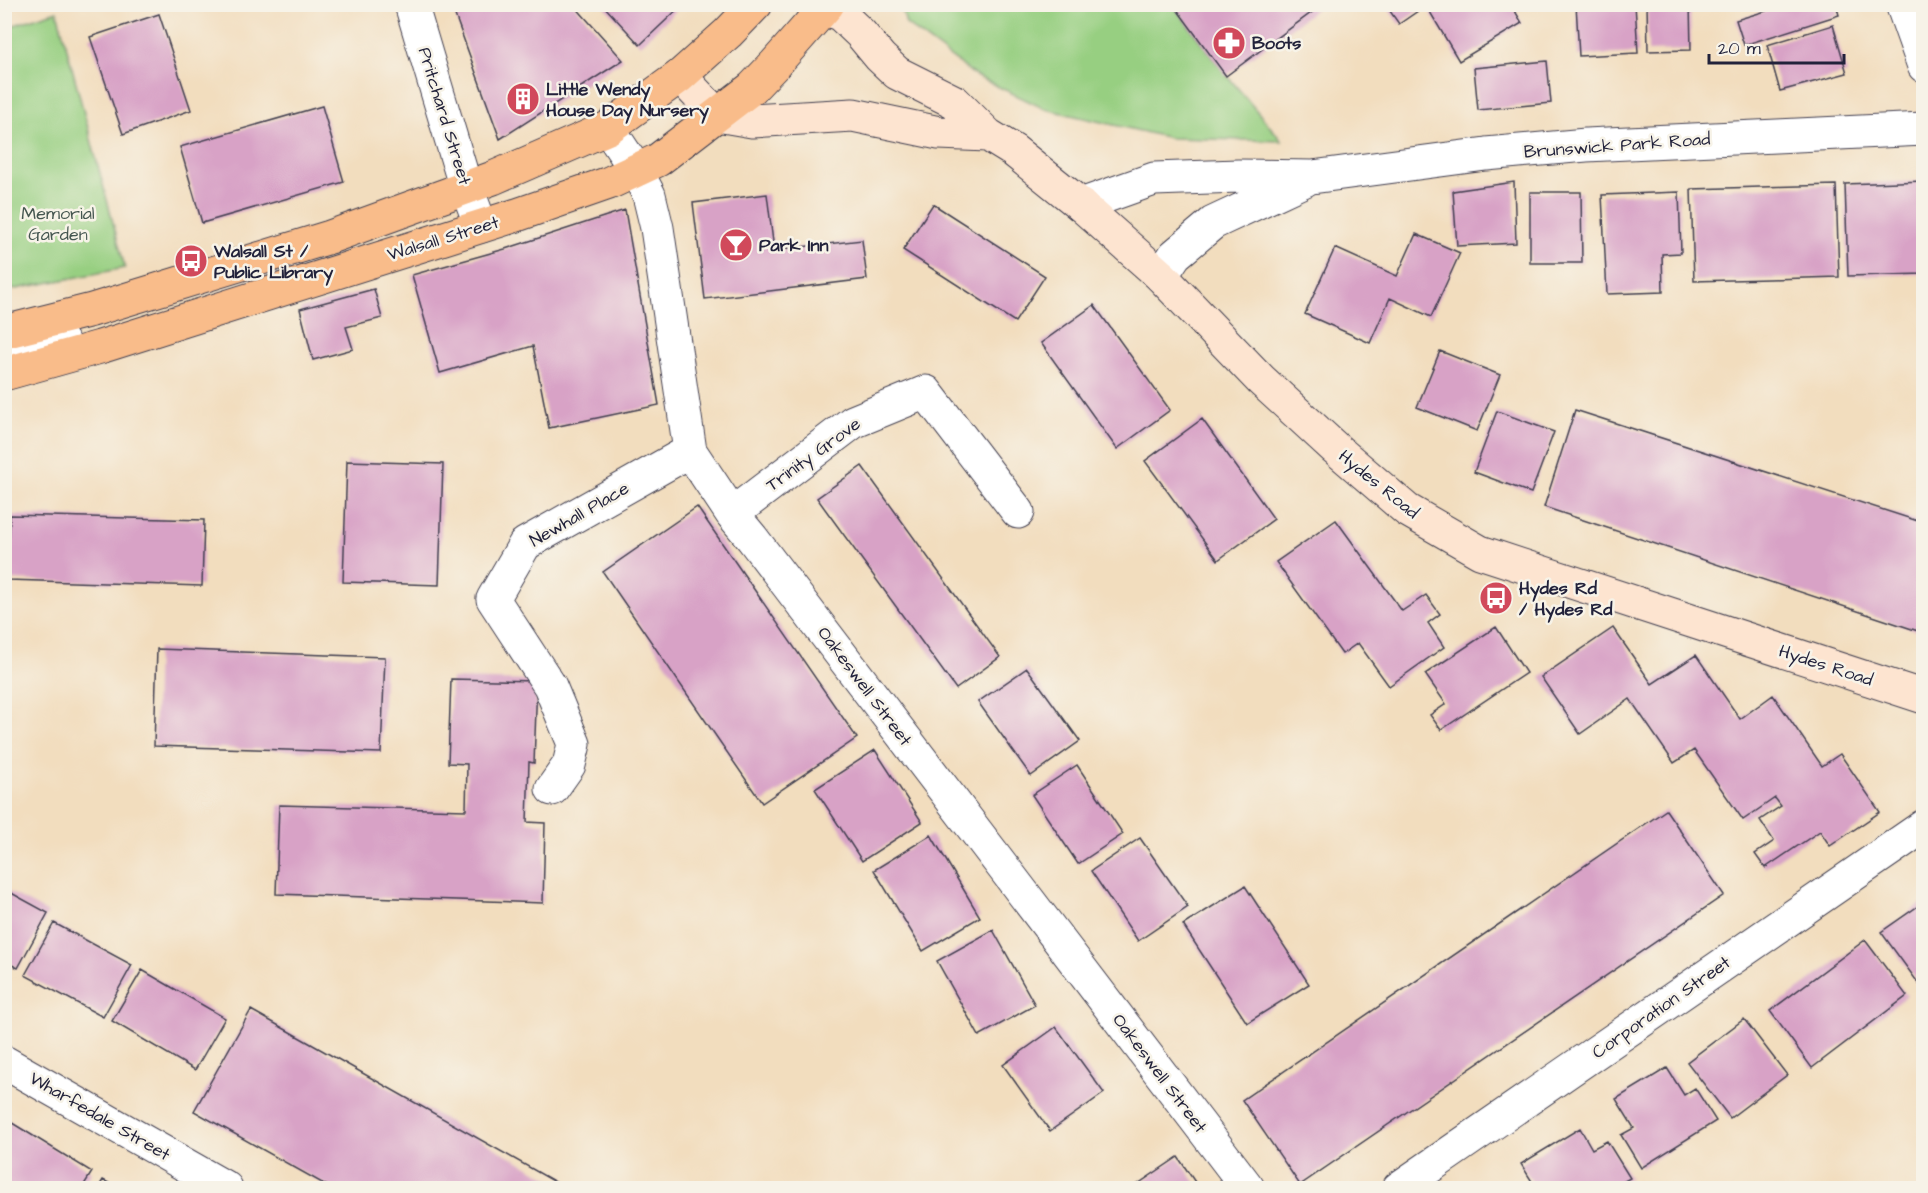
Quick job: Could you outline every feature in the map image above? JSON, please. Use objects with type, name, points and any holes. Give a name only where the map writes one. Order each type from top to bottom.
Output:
[{"type":"highway","name":"Walsall Street","points":[[4,332],[92,310],[330,237],[466,188],[608,128],[681,76],[756,4]]},
{"type":"highway","name":"Walsall Street","points":[[4,374],[81,352],[481,226],[609,183],[658,160],[752,88],[824,6]]},
{"type":"street","name":"Pritchard Street","points":[[411,4],[466,188],[481,226]]},
{"type":"street","points":[[1902,4],[1923,66]]},
{"type":"street","points":[[824,6],[841,15],[861,33],[880,57],[897,73],[955,102],[988,135],[1014,151],[1081,205]]},
{"type":"street","points":[[681,76],[717,115],[752,121],[853,115],[939,133],[988,135]]},
{"type":"street","name":"Oakeswell Street","points":[[608,128],[636,170],[649,195],[657,228],[690,451],[732,514],[1248,1188]]},
{"type":"street","name":"Brunswick Park Road","points":[[1081,205],[1154,179],[1238,176],[1312,177],[1486,154],[1586,145],[1923,129]]},
{"type":"street","name":"Brunswick Park Road","points":[[1161,276],[1175,255],[1213,223],[1312,177]]},
{"type":"street","name":"Hydes Road","points":[[1081,205],[1161,276],[1261,380],[1407,510],[1480,552],[1923,697]]},
{"type":"street","points":[[4,357],[63,341],[81,352]]},
{"type":"street","name":"Trinity Grove","points":[[732,514],[853,422],[926,392],[1018,512]]},
{"type":"street","name":"Newhall Place","points":[[552,789],[569,765],[574,744],[550,686],[493,599],[525,544],[690,451]]},
{"type":"street","name":"Corporation Street","points":[[1399,1188],[1923,826]]},
{"type":"street","name":"Wharfedale Street","points":[[4,1062],[226,1188]]},
{"type":"green space","points":[[901,5],[1173,5],[1220,67],[1282,141],[1170,138],[1045,109],[976,76],[906,24]]},
{"type":"green space","name":"Memorial Garden","points":[[57,11],[125,268],[5,291],[5,28]]},
{"type":"building","name":"Little Wendy House Day Nursery","points":[[451,4],[573,4],[623,60],[500,139]]},
{"type":"building","points":[[602,4],[683,4],[640,45]]},
{"type":"building","points":[[1173,4],[1323,4],[1226,76]]},
{"type":"building","points":[[1385,4],[1428,4],[1399,24]]},
{"type":"building","points":[[1443,4],[1511,4],[1522,23],[1459,61],[1430,12]]},
{"type":"building","points":[[1576,4],[1635,4],[1638,53],[1579,56]]},
{"type":"building","points":[[1647,4],[1690,4],[1691,50],[1648,51]]},
{"type":"building","points":[[1764,4],[1836,4],[1839,15],[1744,45],[1736,20],[1766,11]]},
{"type":"building","points":[[159,14],[191,110],[123,134],[90,37]]},
{"type":"building","points":[[1833,25],[1847,73],[1780,91],[1767,45]]},
{"type":"building","points":[[1547,61],[1551,103],[1478,110],[1474,68]]},
{"type":"building","points":[[322,106],[344,182],[202,223],[180,147]]},
{"type":"building","points":[[1924,181],[1924,274],[1848,276],[1845,184]]},
{"type":"building","points":[[1514,182],[1516,243],[1457,246],[1453,191]]},
{"type":"building","points":[[1836,185],[1839,277],[1694,281],[1691,189]]},
{"type":"building","points":[[1530,192],[1581,192],[1582,263],[1530,263]]},
{"type":"building","points":[[1679,192],[1681,253],[1662,254],[1663,292],[1607,294],[1602,195]]},
{"type":"building","name":"Park Inn","points":[[767,194],[774,250],[862,240],[867,279],[705,299],[693,203]]},
{"type":"building","points":[[933,204],[1045,276],[1015,322],[903,250]]},
{"type":"building","points":[[625,210],[659,405],[549,428],[533,346],[440,373],[412,275],[505,249]]},
{"type":"building","points":[[1416,234],[1460,253],[1431,317],[1390,298],[1370,343],[1305,314],[1335,248],[1397,276]]},
{"type":"building","points":[[374,289],[382,318],[346,327],[353,349],[313,360],[300,309]]},
{"type":"building","points":[[1094,305],[1170,410],[1117,449],[1041,343]]},
{"type":"building","points":[[1440,351],[1500,375],[1477,431],[1417,407]]},
{"type":"building","points":[[1575,410],[1924,523],[1924,617],[1918,631],[1544,507]]},
{"type":"building","points":[[1497,411],[1554,432],[1531,493],[1474,472]]},
{"type":"building","points":[[1202,419],[1274,519],[1218,560],[1145,461]]},
{"type":"building","points":[[347,461],[443,464],[439,585],[343,582]]},
{"type":"building","points":[[862,466],[1000,657],[956,689],[817,498]]},
{"type":"building","points":[[697,507],[857,738],[762,803],[603,572]]},
{"type":"building","points":[[10,515],[204,520],[202,586],[8,580]]},
{"type":"building","points":[[1336,520],[1402,611],[1426,595],[1440,614],[1428,623],[1444,647],[1389,686],[1358,643],[1342,654],[1276,562]]},
{"type":"building","points":[[1496,627],[1526,673],[1441,730],[1430,715],[1446,704],[1425,674]]},
{"type":"building","points":[[1613,628],[1652,684],[1696,655],[1740,719],[1773,695],[1822,766],[1840,754],[1880,812],[1830,846],[1820,831],[1765,868],[1755,854],[1774,841],[1760,820],[1781,806],[1775,798],[1743,820],[1694,750],[1674,763],[1630,699],[1580,734],[1541,677]]},
{"type":"building","points":[[157,649],[385,657],[381,753],[154,746]]},
{"type":"building","points":[[1027,668],[1080,741],[1031,776],[978,702]]},
{"type":"building","points":[[451,679],[537,681],[534,763],[529,762],[527,822],[545,823],[543,903],[276,894],[279,805],[466,810],[467,764],[448,763]]},
{"type":"building","points":[[875,750],[922,822],[862,861],[815,789]]},
{"type":"building","points":[[1077,765],[1123,834],[1078,864],[1032,795]]},
{"type":"building","points":[[1666,810],[1724,895],[1300,1185],[1242,1100]]},
{"type":"building","points":[[931,835],[980,917],[923,951],[874,870]]},
{"type":"building","points":[[1140,838],[1188,907],[1138,941],[1091,871]]},
{"type":"building","points":[[1245,886],[1309,984],[1247,1023],[1183,925]]},
{"type":"building","points":[[4,889],[48,913],[18,968],[4,961]]},
{"type":"building","points":[[1924,902],[1924,991],[1881,932]]},
{"type":"building","points":[[54,923],[132,965],[103,1017],[25,975]]},
{"type":"building","points":[[993,930],[1035,1005],[979,1036],[937,961]]},
{"type":"building","points":[[1865,940],[1907,996],[1812,1068],[1770,1011]]},
{"type":"building","points":[[142,970],[225,1018],[195,1070],[112,1021]]},
{"type":"building","points":[[251,1010],[566,1188],[331,1188],[194,1111]]},
{"type":"building","points":[[1744,1019],[1787,1075],[1730,1118],[1687,1062]]},
{"type":"building","points":[[1056,1027],[1104,1093],[1050,1131],[1003,1065]]},
{"type":"building","points":[[1667,1068],[1684,1095],[1695,1088],[1716,1121],[1641,1168],[1621,1135],[1634,1128],[1616,1099]]},
{"type":"building","points":[[4,1118],[92,1172],[82,1188],[4,1188]]},
{"type":"building","points":[[1580,1128],[1592,1149],[1607,1141],[1630,1178],[1612,1188],[1536,1188],[1521,1164]]},
{"type":"building","points":[[1178,1157],[1199,1188],[1132,1188]]},
{"type":"building","points":[[103,1180],[118,1188],[98,1188]]},
{"type":"place","name":"Boots","points":[[1229,43]]},
{"type":"place","name":"Little Wendy House Day Nursery","points":[[523,99]]},
{"type":"place","name":"Park Inn","points":[[736,245]]},
{"type":"place","name":"Walsall St / Public Library","points":[[191,261]]},
{"type":"place","name":"Hydes Rd / Hydes Rd","points":[[1496,598]]}]
